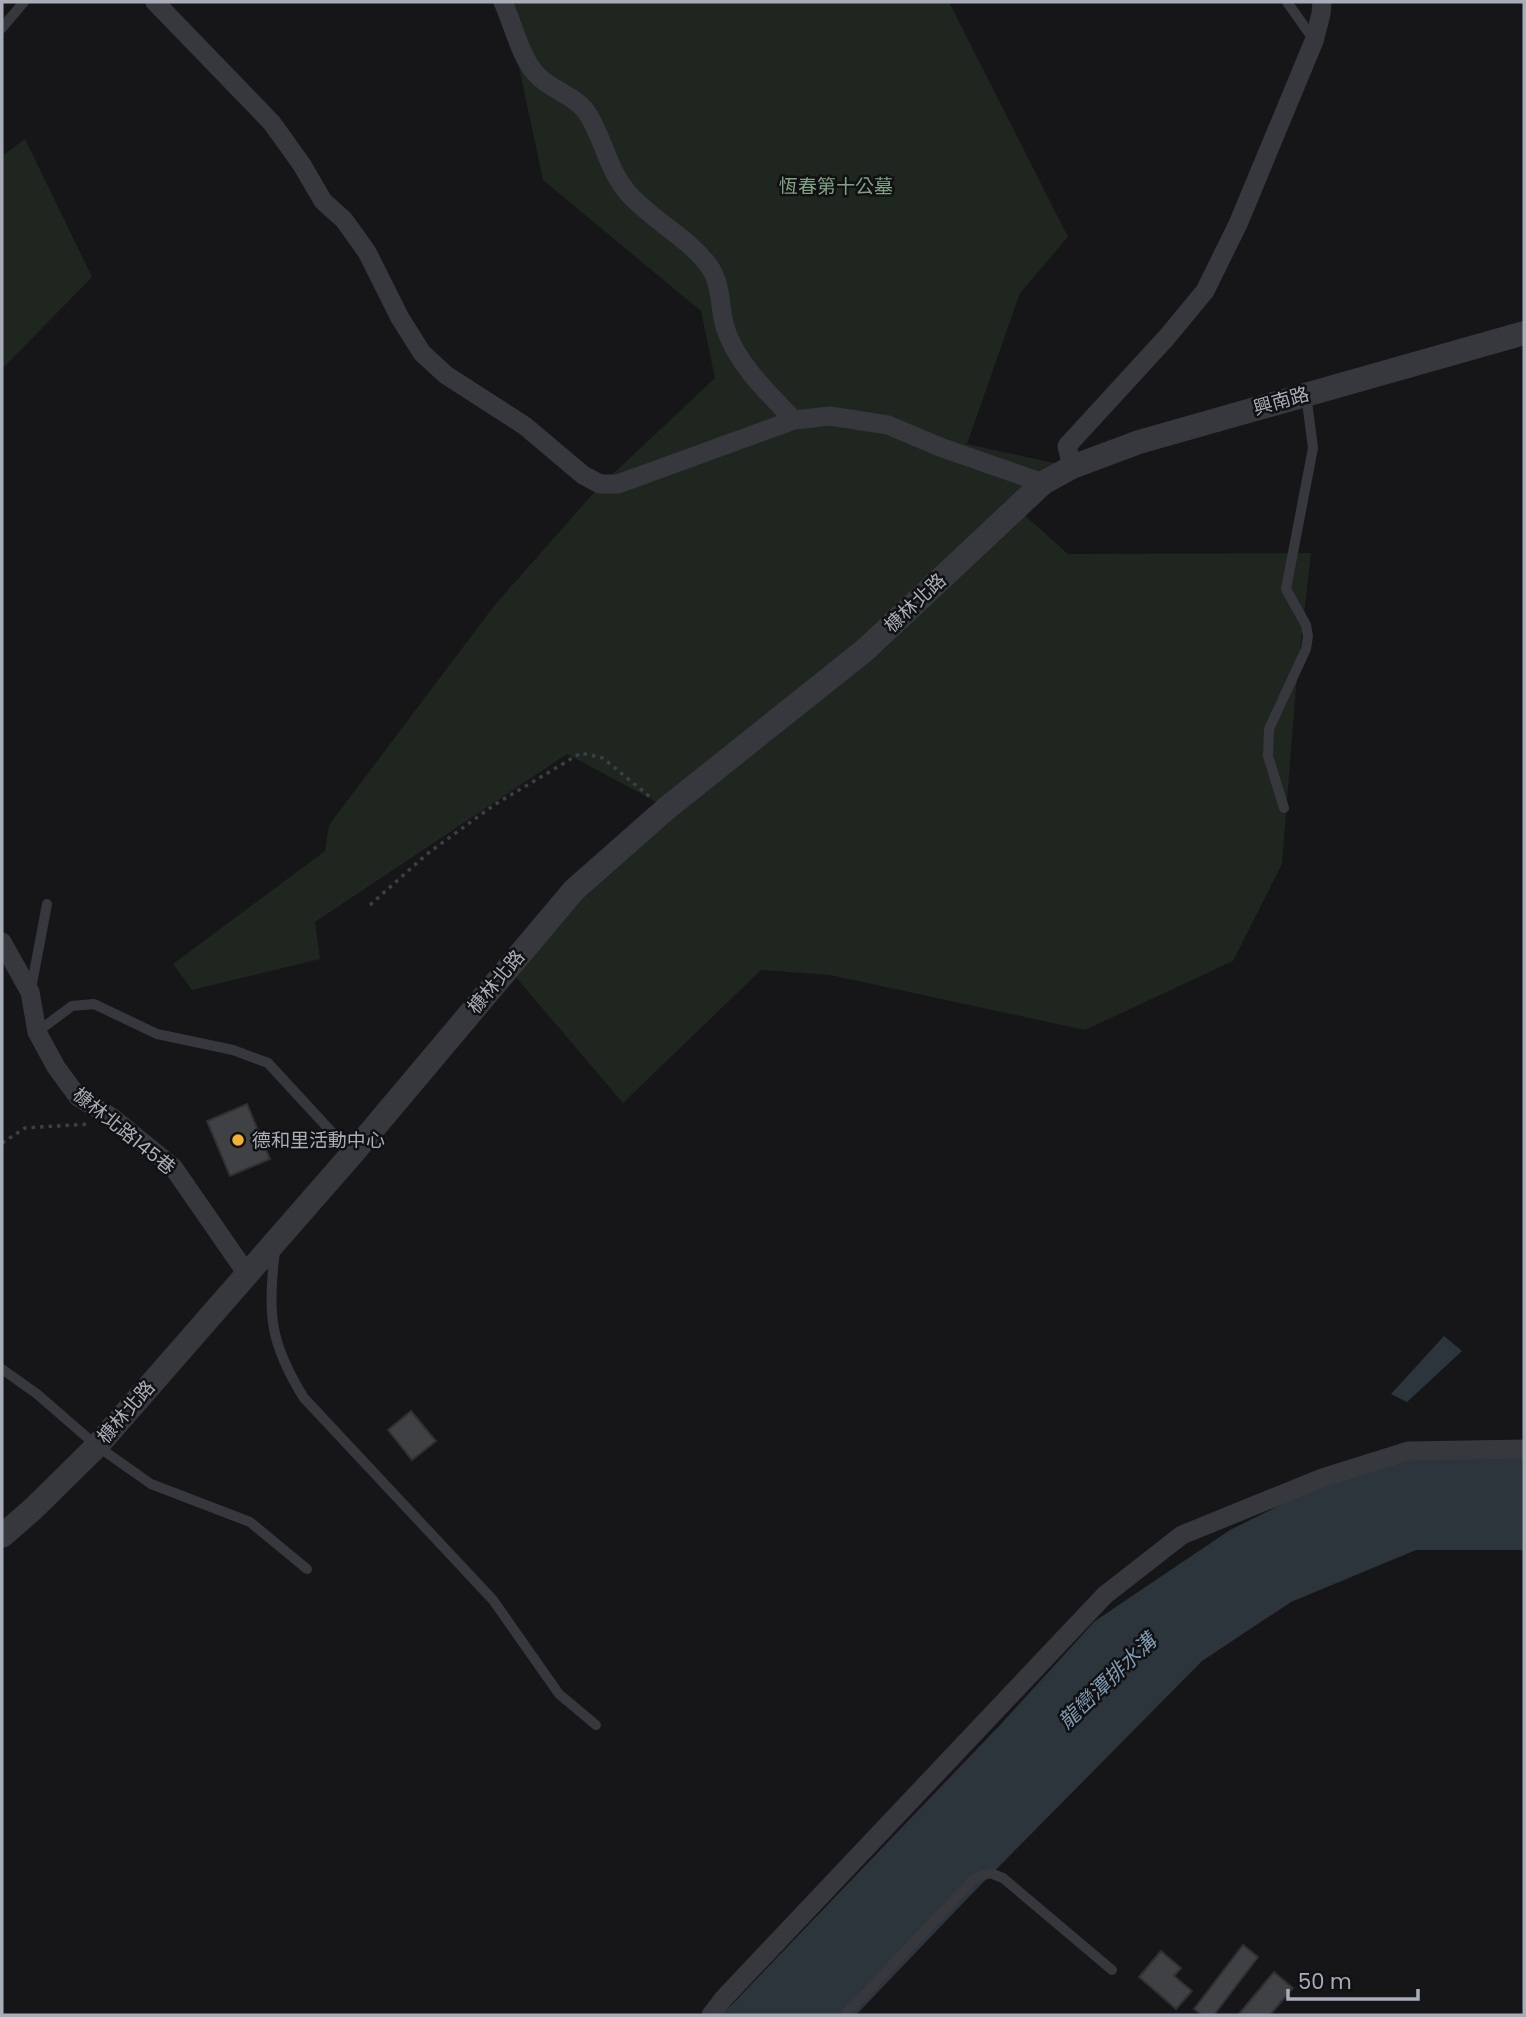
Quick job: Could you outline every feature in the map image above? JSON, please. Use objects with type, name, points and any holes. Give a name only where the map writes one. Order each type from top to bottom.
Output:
[{"type":"street","points":[[155,2],[272,123],[302,165],[323,201],[344,220],[367,252],[400,318],[422,354],[446,375],[525,426],[583,475],[600,484],[618,484],[794,420],[830,416],[888,425],[940,447],[1043,482]]},
{"type":"street","points":[[503,2],[526,60],[537,75],[574,99],[589,116],[614,173],[628,193],[704,258],[718,283],[725,326],[735,351],[794,420]]},
{"type":"street","points":[[1072,467],[1068,446],[1205,291],[1238,224],[1314,41],[1322,2]]},
{"type":"street","name":"興南路","points":[[1043,482],[1072,467],[1139,442],[1306,394],[1521,339]]},
{"type":"street","name":"槺林北路","points":[[2,1536],[33,1510],[97,1446],[352,1154],[574,890],[667,808],[865,650],[1043,482]]},
{"type":"street","name":"槺林北路145巷","points":[[2,942],[30,992],[37,1032],[56,1067],[78,1097],[113,1118],[173,1167],[247,1274]]},
{"type":"street","points":[[711,2015],[724,1998],[1105,1595],[1182,1535],[1322,1478],[1408,1451],[1524,1449]]},
{"type":"lane","points":[[2,28],[24,2]]},
{"type":"lane","points":[[1287,2],[1314,41]]},
{"type":"lane","points":[[1284,808],[1268,756],[1268,743],[1269,729],[1306,649],[1308,636],[1306,625],[1286,589],[1313,448],[1306,394]]},
{"type":"lane","points":[[30,992],[47,904]]},
{"type":"lane","points":[[37,1032],[72,1006],[94,1004],[157,1034],[233,1050],[268,1063],[352,1154]]},
{"type":"lane","points":[[276,1240],[271,1283],[271,1320],[277,1348],[289,1375],[304,1398],[493,1600],[559,1694],[596,1726]]},
{"type":"lane","points":[[2,1369],[37,1394],[97,1446],[151,1484],[250,1522],[307,1569]]},
{"type":"lane","points":[[845,2015],[975,1878],[990,1873],[1003,1878],[1112,1970]]},
{"type":"path","points":[[370,905],[427,854],[494,805],[581,753],[603,758],[641,791],[667,808]]},
{"type":"path","points":[[2,1143],[25,1128],[92,1124],[113,1118]]},
{"type":"green space","name":"恆春第十公墓","points":[[505,2],[949,2],[1068,237],[1020,293],[967,444],[1072,467],[1019,510],[1068,554],[1311,553],[1296,687],[1282,864],[1233,961],[1085,1030],[830,975],[761,970],[623,1103],[508,968],[666,807],[567,754],[315,922],[320,959],[192,990],[173,964],[325,851],[329,825],[494,606],[598,488],[715,378],[701,311],[543,180]]},
{"type":"green space","points":[[25,139],[92,277],[2,369],[2,156]]},
{"type":"water","points":[[1444,1336],[1462,1351],[1407,1402],[1391,1394]]},
{"type":"water","name":"龍巒潭排水溝","points":[[1435,1454],[1524,1457],[1524,1550],[1416,1550],[1291,1602],[1202,1661],[856,2015],[722,2015],[1001,1724],[1095,1621],[1230,1530],[1313,1489],[1382,1465]]},
{"type":"building","name":"德和里活動中心","points":[[247,1104],[270,1159],[230,1176],[207,1121]]},
{"type":"building","points":[[411,1411],[436,1441],[412,1460],[388,1430]]},
{"type":"building","points":[[1243,1945],[1258,1957],[1214,2015],[1202,2015],[1194,2009]]},
{"type":"building","points":[[1161,1951],[1181,1968],[1174,1976],[1192,1991],[1176,2009],[1139,1977]]},
{"type":"building","points":[[1274,1972],[1293,1988],[1270,2015],[1238,2015]]},
{"type":"place","name":"德和里活動中心","points":[[238,1140]]}]
